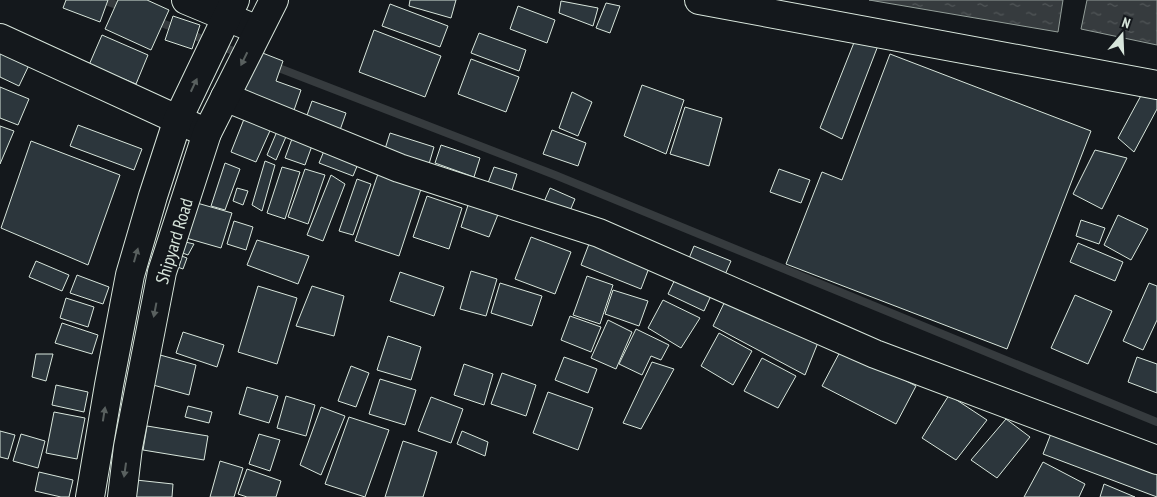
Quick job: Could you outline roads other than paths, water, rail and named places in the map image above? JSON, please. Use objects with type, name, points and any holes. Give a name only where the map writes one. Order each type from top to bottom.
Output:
[{"type":"street","points":[[186,0],[231,8],[258,30]]},
{"type":"street","name":"Shipyard Road","points":[[122,497],[128,447],[162,272],[207,133],[274,0]]},
{"type":"street","points":[[699,0],[1157,85]]},
{"type":"street","name":"Shipyard Road","points":[[90,497],[130,275],[178,119],[231,8]]},
{"type":"street","points":[[0,38],[207,133]]},
{"type":"street","points":[[225,97],[399,168],[599,234],[874,354],[1157,460]]},
{"type":"water","points":[[869,0],[1063,0],[1058,32]]},
{"type":"water","points":[[1087,0],[1157,0],[1157,45],[1081,29]]},
{"type":"waterway","points":[[103,0],[125,8]]},
{"type":"waterway","points":[[154,20],[241,54]]},
{"type":"waterway","points":[[271,65],[555,175],[1157,422]]}]
